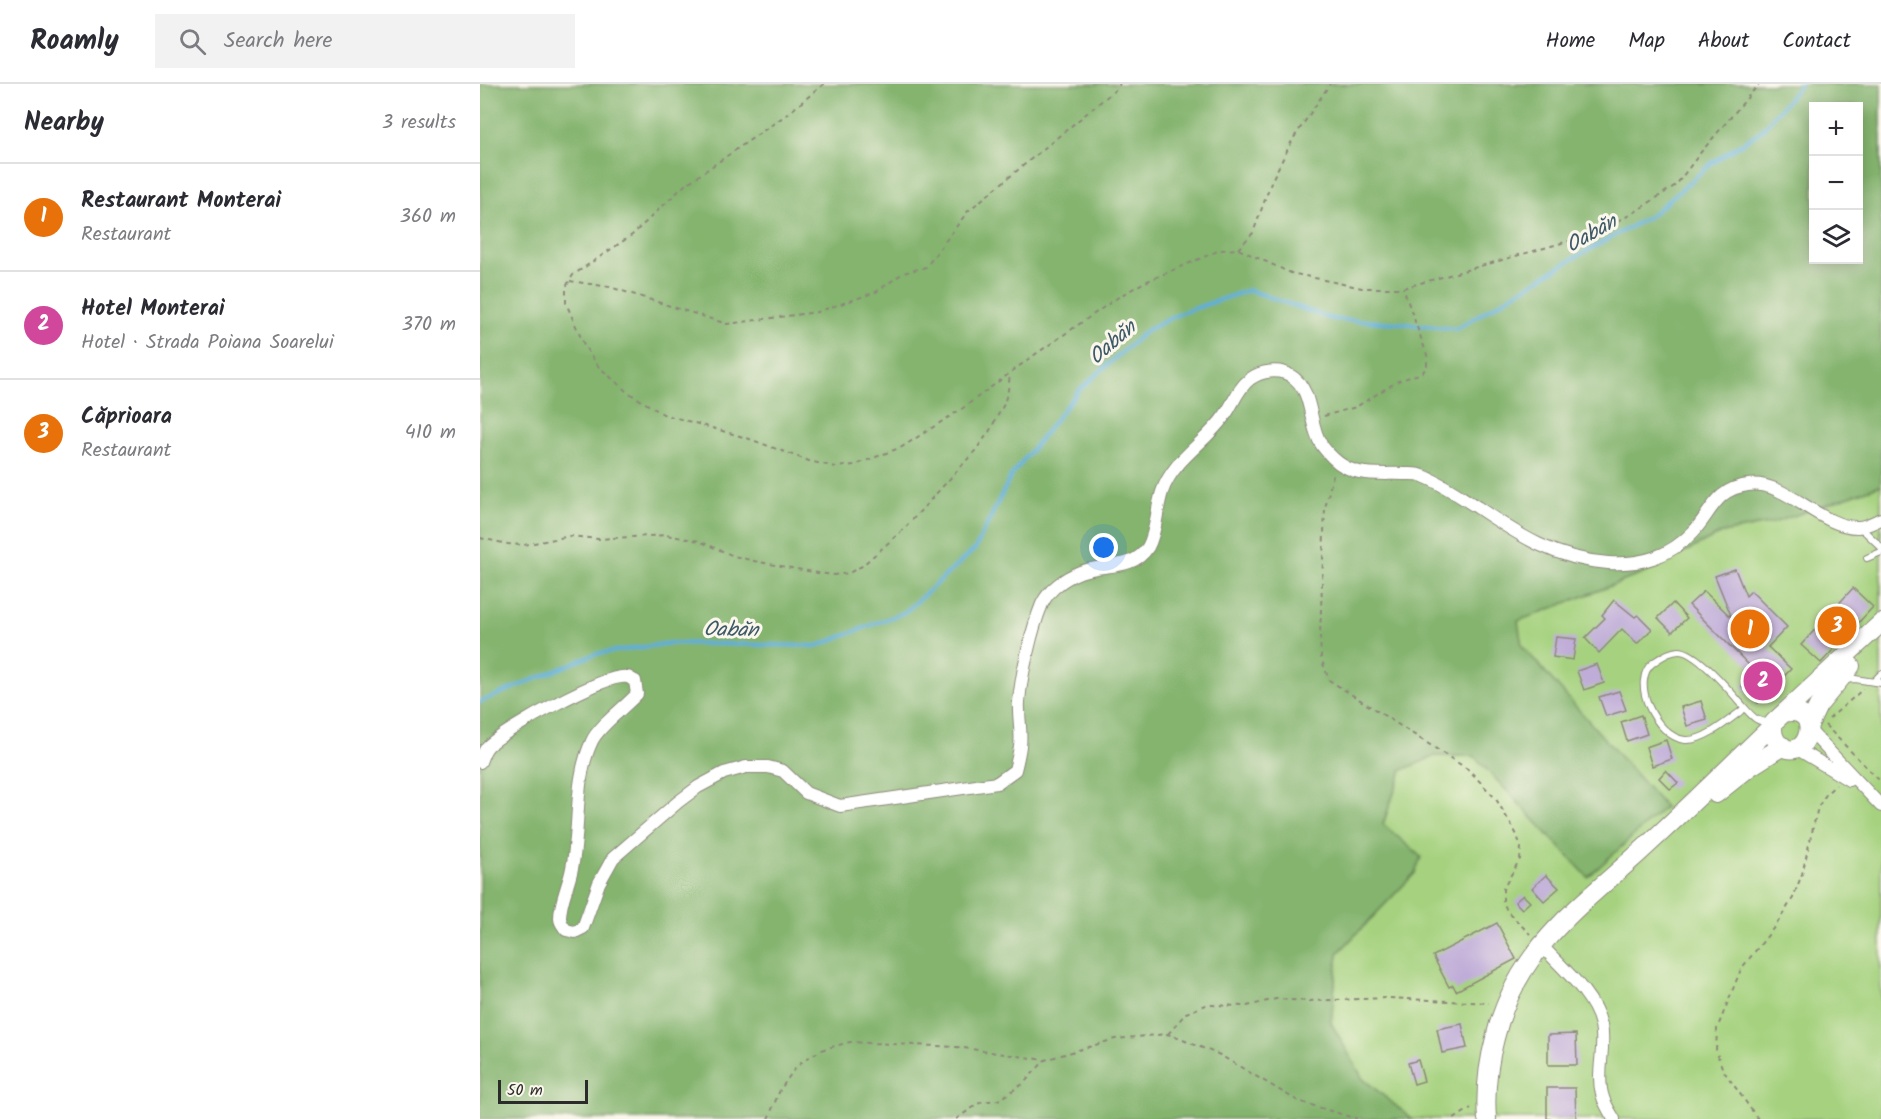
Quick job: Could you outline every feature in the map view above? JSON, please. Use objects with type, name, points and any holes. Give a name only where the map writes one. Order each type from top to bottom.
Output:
[{"type":"main road","points":[[1487,1119],[1486,1100],[1493,1047],[1504,1006],[1516,980],[1541,945],[1576,909],[1881,623]]},
{"type":"main road","points":[[1641,850],[1751,766],[1790,747],[1806,742],[1818,706],[1881,629]]},
{"type":"main road","points":[[1777,720],[1796,712],[1806,719],[1809,728]]},
{"type":"main road","points":[[1777,720],[1775,739],[1790,747]]},
{"type":"street","points":[[480,762],[486,748],[510,729],[543,711],[611,678],[627,676],[635,681],[636,694],[593,738],[583,765],[578,792],[576,841],[572,869],[561,906],[560,921],[566,930],[575,932],[583,928],[599,884],[613,858],[684,797],[724,773],[747,767],[768,767],[783,771],[806,793],[840,806],[997,783],[1015,770],[1020,745],[1019,702],[1026,660],[1043,602],[1055,587],[1074,574],[1089,568],[1122,565],[1138,558],[1148,546],[1156,523],[1162,491],[1175,467],[1213,431],[1248,380],[1262,373],[1280,371],[1291,375],[1300,384],[1320,442],[1336,461],[1358,473],[1419,474],[1446,487],[1541,547],[1570,558],[1642,562],[1667,554],[1694,531],[1717,499],[1733,488],[1751,484],[1771,488],[1842,525],[1860,527],[1881,519]]},
{"type":"street","points":[[1809,728],[1865,792]]},
{"type":"street","points":[[1790,747],[1845,778],[1880,805]]},
{"type":"street","points":[[1541,945],[1586,996],[1596,1011],[1601,1025],[1602,1042],[1600,1083],[1602,1094],[1614,1119]]},
{"type":"lane","points":[[1860,527],[1881,547]]},
{"type":"lane","points":[[1867,558],[1881,552]]},
{"type":"lane","points":[[1745,708],[1707,735],[1686,740],[1668,734],[1656,722],[1650,707],[1644,679],[1649,665],[1661,657],[1681,651],[1692,654],[1745,708],[1757,721],[1763,723],[1777,720]]},
{"type":"lane","points":[[1838,681],[1855,679],[1877,682],[1881,674]]},
{"type":"path","points":[[824,84],[786,115],[685,185],[632,235],[573,275],[566,287],[566,303],[585,347],[599,367],[626,391],[663,414],[747,438],[809,461],[836,467],[855,465],[902,447],[963,408],[1112,302],[1143,283],[1220,250],[1238,249],[1291,273],[1362,288],[1403,288],[1583,237],[1632,214],[1676,185],[1759,84]]},
{"type":"path","points":[[569,281],[610,287],[727,324],[817,312],[876,292],[903,273],[926,267],[968,211],[1120,84]]},
{"type":"path","points":[[1238,249],[1253,233],[1272,180],[1293,139],[1330,84]]},
{"type":"path","points":[[1312,420],[1356,407],[1398,381],[1422,373],[1427,368],[1427,355],[1403,288]]},
{"type":"path","points":[[480,538],[524,545],[570,536],[598,538],[666,535],[699,541],[734,556],[754,561],[834,575],[849,573],[862,566],[904,529],[975,451],[989,432],[1004,404],[1010,373]]},
{"type":"path","points":[[1336,461],[1325,508],[1320,635],[1321,658],[1329,680],[1469,770],[1496,799],[1517,835],[1521,849],[1520,859],[1503,889],[1503,901],[1507,911],[1541,945]]},
{"type":"path","points":[[1872,689],[1863,689],[1824,724],[1881,782]]},
{"type":"path","points":[[1758,1119],[1723,1070],[1716,1051],[1718,1029],[1741,969],[1776,926],[1793,897],[1802,874],[1818,807],[1827,793],[1845,778]]},
{"type":"path","points":[[1168,1034],[1186,1014],[1206,1005],[1247,1006],[1276,999],[1388,998],[1470,1001],[1504,1006]]},
{"type":"path","points":[[768,1119],[780,1090],[798,1065],[824,1049],[850,1042],[957,1047],[1045,1060],[1114,1039],[1168,1034],[1220,1055],[1298,1101],[1357,1119]]},
{"type":"path","points":[[956,1119],[981,1102],[998,1100],[1023,1084],[1045,1060]]},
{"type":"path","points":[[1456,1119],[1459,1115]]},
{"type":"green space","points":[[480,84],[1881,84],[1881,485],[1773,523],[1722,533],[1642,574],[1518,621],[1522,646],[1665,807],[1588,877],[1474,756],[1435,756],[1402,770],[1383,824],[1421,857],[1415,873],[1338,953],[1331,1023],[1363,1079],[1412,1119],[480,1119]]},
{"type":"green space","points":[[1881,485],[1881,1119],[1412,1119],[1363,1079],[1331,1023],[1338,953],[1415,873],[1383,824],[1402,770],[1435,756],[1474,756],[1588,877],[1664,807],[1522,646],[1517,621],[1642,574],[1722,533],[1773,523]]},
{"type":"building","points":[[1735,569],[1746,596],[1751,591],[1787,627],[1768,647],[1791,669],[1758,703],[1742,687],[1756,672],[1689,605],[1704,591],[1732,618],[1715,576]]},
{"type":"building","points":[[1853,588],[1873,607],[1821,663],[1801,645]]},
{"type":"building","points":[[1614,600],[1635,617],[1638,615],[1652,629],[1637,644],[1622,629],[1599,653],[1585,638],[1605,618],[1602,615]]},
{"type":"building","points":[[1673,603],[1687,618],[1672,632],[1658,618]]},
{"type":"building","points":[[1556,637],[1576,639],[1573,660],[1553,657]]},
{"type":"building","points":[[1597,664],[1604,683],[1584,690],[1577,671]]},
{"type":"building","points":[[1619,691],[1626,710],[1606,716],[1599,697]]},
{"type":"building","points":[[1701,701],[1707,720],[1687,726],[1681,707]]},
{"type":"building","points":[[1641,715],[1647,734],[1627,741],[1621,722]]},
{"type":"building","points":[[1666,740],[1672,759],[1652,766],[1646,747]]},
{"type":"building","points":[[1666,770],[1678,783],[1670,789],[1659,778]]},
{"type":"building","points":[[1546,875],[1559,888],[1544,901],[1532,888]]},
{"type":"building","points":[[1523,895],[1530,902],[1522,909],[1515,902]]},
{"type":"building","points":[[1497,923],[1516,959],[1456,991],[1453,985],[1449,987],[1433,956]]},
{"type":"building","points":[[1462,1024],[1467,1048],[1442,1053],[1437,1029]]},
{"type":"building","points":[[1576,1034],[1577,1065],[1548,1065],[1548,1035]]},
{"type":"building","points":[[1418,1060],[1424,1081],[1414,1084],[1408,1063]]},
{"type":"building","points":[[1547,1088],[1575,1088],[1576,1118],[1547,1119]]},
{"type":"waterway","name":"Oabăn","points":[[480,702],[595,654],[671,643],[817,646],[905,612],[975,549],[1011,476],[1078,391],[1147,330],[1181,313],[1249,290],[1332,319],[1456,329],[1569,261],[1650,216],[1712,163],[1761,131],[1801,84]]},
{"type":"place","name":"Căprioara","points":[[1837,626]]},
{"type":"place","name":"Restaurant Monterai","points":[[1750,629]]},
{"type":"place","name":"Hotel Monterai","points":[[1763,681]]}]
